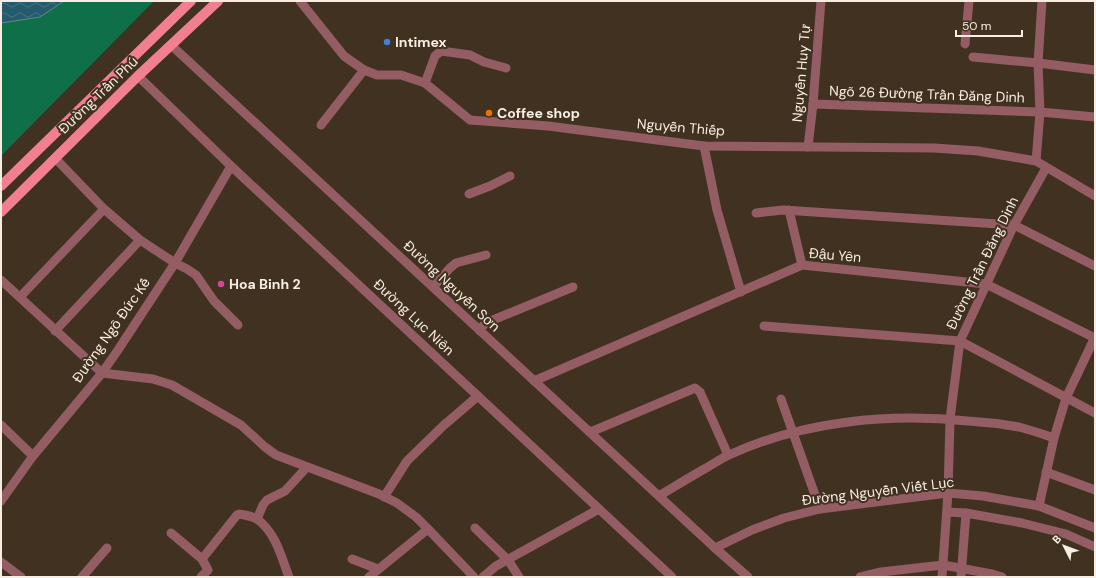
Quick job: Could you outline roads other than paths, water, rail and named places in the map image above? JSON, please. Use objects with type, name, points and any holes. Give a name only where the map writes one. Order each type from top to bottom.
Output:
[{"type":"main road","name":"Đường Trần Phú","points":[[1,186],[192,1]]},
{"type":"main road","name":"Đường Trần Phú","points":[[1,212],[138,76],[218,1]]},
{"type":"main road","points":[[126,64],[138,76]]},
{"type":"street","name":"Nguyễn Thiếp","points":[[300,1],[344,56],[364,70],[377,75],[401,75],[425,83],[470,120],[548,126],[704,146],[934,148],[978,151],[1036,162],[1095,196]]},
{"type":"street","name":"Nguyễn Huy Tự","points":[[808,147],[821,1]]},
{"type":"street","points":[[965,44],[969,1]]},
{"type":"street","points":[[1036,162],[1040,112],[1038,63],[1042,1]]},
{"type":"street","name":"Đường Nguyễn Sơn","points":[[171,45],[748,577]]},
{"type":"street","points":[[425,83],[435,56],[440,51],[470,55],[484,62],[506,68]]},
{"type":"street","points":[[973,57],[1095,70]]},
{"type":"street","points":[[321,125],[364,70]]},
{"type":"street","name":"Đường Lục Niên","points":[[138,76],[231,166],[672,577]]},
{"type":"street","name":"Ngõ 26 Đường Trần Đăng Dinh","points":[[813,104],[1040,112],[1095,118]]},
{"type":"street","points":[[704,146],[717,210],[741,292]]},
{"type":"street","points":[[55,158],[104,210],[140,240],[196,275],[214,301],[238,325]]},
{"type":"street","name":"Đường Ngô Đức Kế","points":[[1,502],[33,456],[102,373],[118,350],[175,263],[231,166]]},
{"type":"street","name":"Đường Trần Đăng Dinh","points":[[942,577],[948,493],[950,419],[960,341],[1014,225],[1046,168]]},
{"type":"street","points":[[469,194],[510,176]]},
{"type":"street","points":[[20,297],[104,210]]},
{"type":"street","points":[[788,210],[802,265]]},
{"type":"street","points":[[756,213],[788,210],[1014,225],[1095,266]]},
{"type":"street","points":[[55,331],[140,240]]},
{"type":"street","points":[[433,287],[456,263],[486,255]]},
{"type":"street","name":"Đậu Yên","points":[[534,381],[802,265],[986,284],[1095,338]]},
{"type":"street","points":[[1,280],[102,373],[153,378],[172,385],[242,425],[265,447],[276,455],[384,497],[406,509],[428,529],[474,577]]},
{"type":"street","points":[[480,331],[480,328],[488,322],[573,287]]},
{"type":"street","points":[[764,326],[960,341],[1095,413]]},
{"type":"street","points":[[1038,506],[1054,438],[1066,398],[1095,338]]},
{"type":"street","points":[[589,431],[594,431],[695,388],[700,392],[728,455]]},
{"type":"street","points":[[384,497],[407,461],[443,426],[478,396]]},
{"type":"street","points":[[781,399],[820,509]]},
{"type":"street","points":[[659,496],[728,455],[766,440],[793,432],[827,425],[862,420],[912,418],[950,419],[986,422],[1018,427],[1054,438]]},
{"type":"street","points":[[1,425],[33,456]]},
{"type":"street","points":[[257,519],[266,500],[285,490],[307,467]]},
{"type":"street","points":[[1046,472],[1095,490]]},
{"type":"street","name":"Đường Nguyễn Viết Lục","points":[[715,548],[752,530],[784,518],[820,509],[948,493],[983,496],[1038,506],[1095,528]]},
{"type":"street","points":[[483,577],[496,566],[599,509]]},
{"type":"street","points":[[947,512],[1029,525],[1066,534],[1095,547]]},
{"type":"street","points":[[202,559],[236,515],[239,514],[257,519],[270,532],[274,538],[289,577]]},
{"type":"street","points":[[961,573],[966,514]]},
{"type":"street","points":[[475,528],[508,560],[519,577]]},
{"type":"street","points":[[369,577],[428,529]]},
{"type":"street","points":[[171,533],[202,559],[208,570],[201,577]]},
{"type":"street","points":[[82,577],[107,548]]},
{"type":"street","points":[[352,559],[378,569]]},
{"type":"street","points":[[1,562],[21,577]]},
{"type":"street","points":[[860,577],[881,572],[943,565],[961,573],[992,574],[1002,577]]},
{"type":"water","points":[[1,1],[64,1],[40,17],[1,23]]},
{"type":"place","name":"Intimex","points":[[387,42]]},
{"type":"place","name":"Coffee shop","points":[[489,113]]},
{"type":"place","name":"Hoa Binh 2","points":[[221,284]]}]
